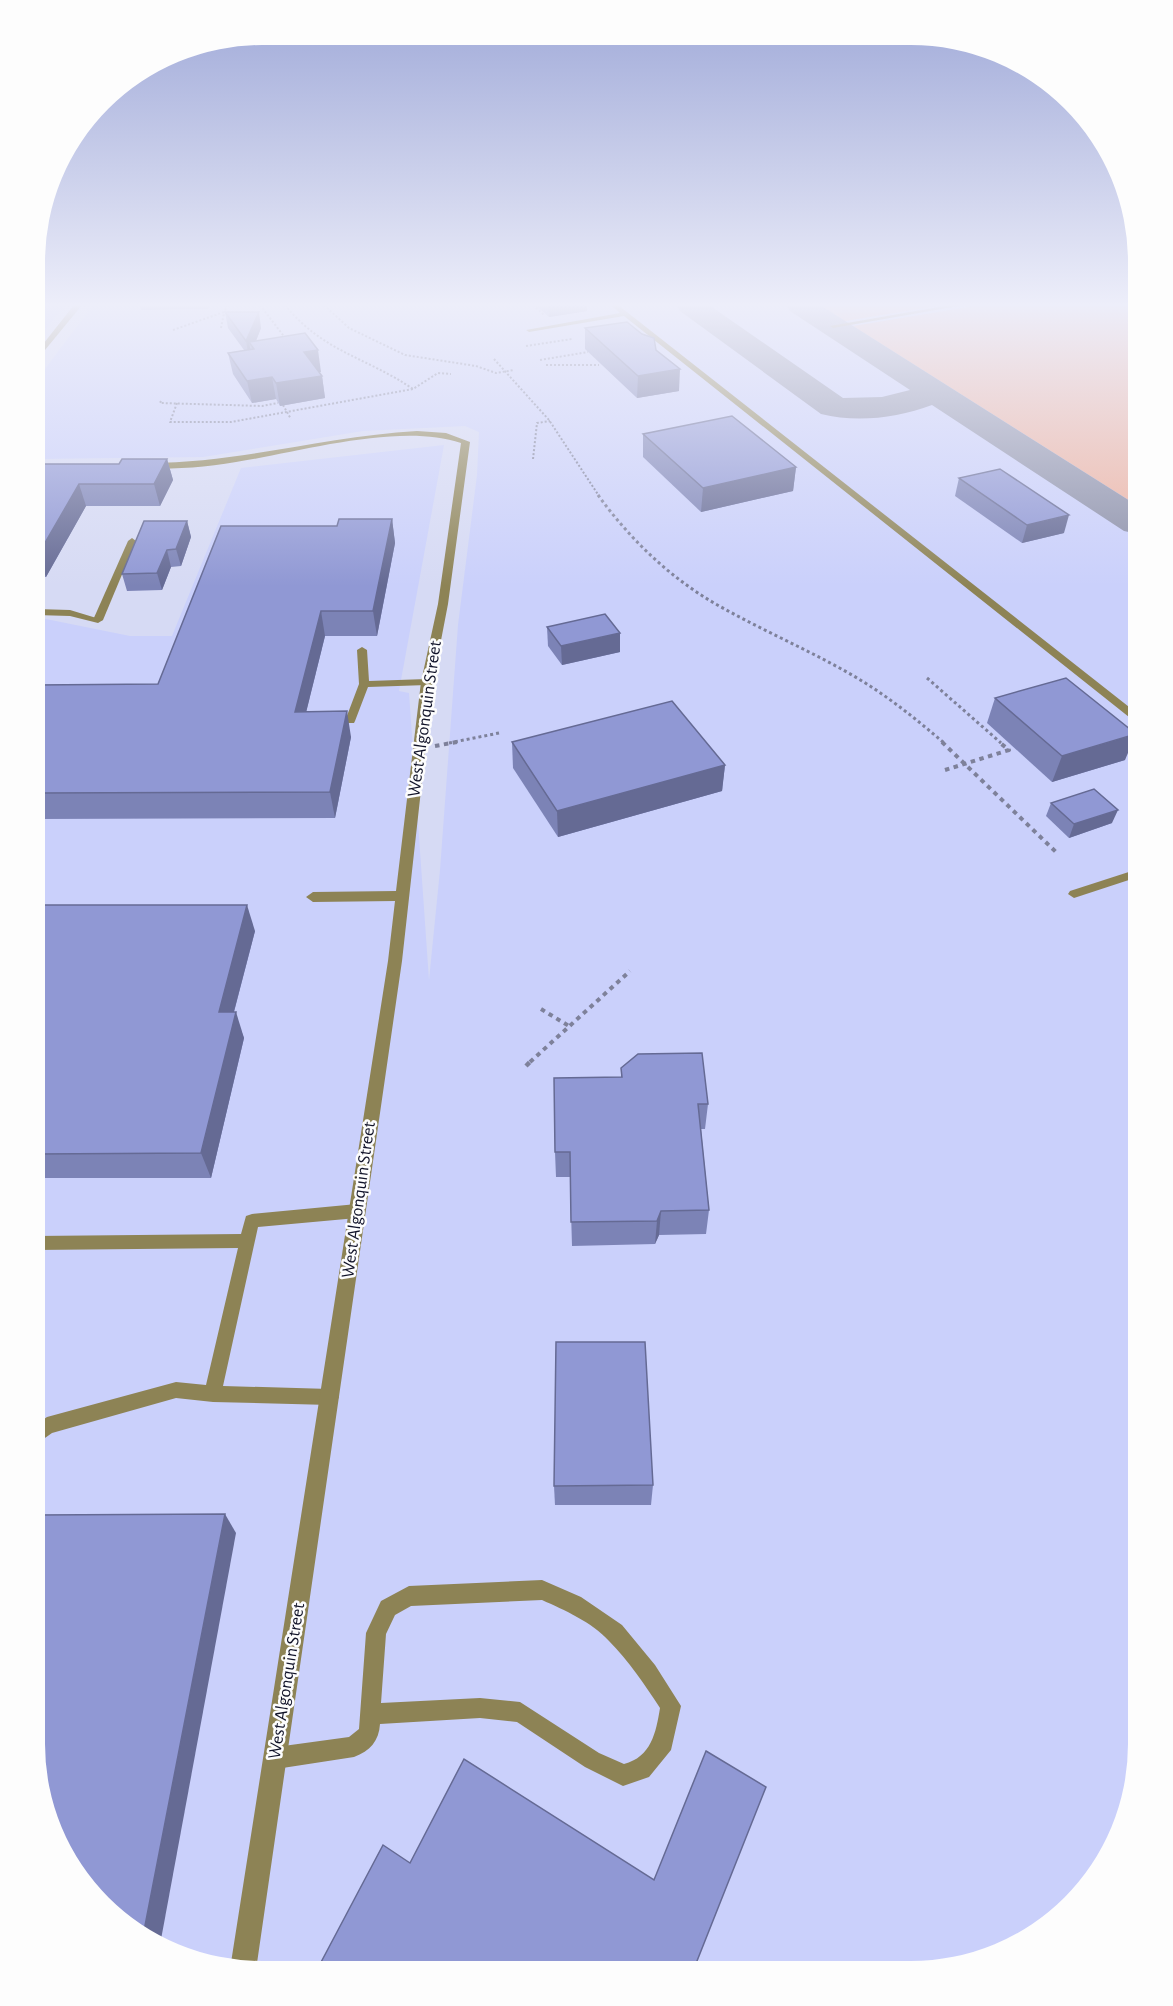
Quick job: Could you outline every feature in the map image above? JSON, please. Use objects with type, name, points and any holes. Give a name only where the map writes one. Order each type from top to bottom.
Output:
[{"type":"street","name":"West Algonquin Street","points":[[141,466],[215,463],[329,443],[391,435],[457,435],[466,442],[443,604],[427,682],[402,896],[330,1397],[244,1961]]},
{"type":"street","points":[[45,612],[70,613],[99,620]]},
{"type":"street","points":[[313,897],[402,896]]},
{"type":"lane","points":[[732,399],[1128,711]]},
{"type":"lane","points":[[99,620],[132,541]]},
{"type":"lane","points":[[350,721],[364,684],[362,650]]},
{"type":"lane","points":[[364,684],[369,686],[427,682]]},
{"type":"lane","points":[[1074,894],[1128,876]]},
{"type":"lane","points":[[213,1394],[252,1221],[357,1211]]},
{"type":"lane","points":[[45,1243],[247,1241]]},
{"type":"lane","points":[[45,1428],[176,1390],[213,1394],[330,1397]]},
{"type":"lane","points":[[276,1758],[354,1747],[369,1734],[376,1634],[388,1608],[409,1596],[542,1590],[574,1604],[615,1632],[648,1672],[670,1706],[664,1743],[642,1770],[623,1775],[592,1760],[520,1712],[480,1708],[372,1714]]},
{"type":"path","points":[[177,403],[170,422],[231,422],[360,399]]},
{"type":"path","points":[[530,399],[550,421],[598,495],[637,542],[662,566],[703,597],[878,691],[925,728],[1056,852]]},
{"type":"path","points":[[161,401],[159,403],[262,406],[278,403]]},
{"type":"path","points":[[283,405],[291,419]]},
{"type":"path","points":[[532,459],[537,423],[550,421]]},
{"type":"path","points":[[927,678],[1009,750],[945,770]]},
{"type":"path","points":[[419,749],[499,733]]},
{"type":"path","points":[[526,1066],[630,971]]},
{"type":"path","points":[[542,1009],[569,1026]]},
{"type":"shaded area","points":[[45,399],[1128,399],[1128,1759],[1117,1814],[1099,1853],[1065,1898],[1020,1932],[981,1950],[926,1961],[247,1961],[192,1950],[153,1932],[108,1898],[74,1853],[56,1814],[45,1759],[45,619],[130,636],[172,636],[241,468],[444,445],[399,691],[409,693],[429,980],[440,870],[458,625],[477,475],[479,432],[465,426],[363,431],[203,457],[45,459]]},
{"type":"shaded area","points":[[968,399],[1128,399],[1128,500]]},
{"type":"building","points":[[732,416],[796,467],[703,488],[643,434]]},
{"type":"building","points":[[122,459],[167,459],[154,484],[79,484],[45,543],[45,464],[119,464]]},
{"type":"building","points":[[1000,469],[1069,515],[1027,525],[959,478]]},
{"type":"building","points":[[339,519],[392,519],[373,611],[321,611],[295,712],[347,711],[330,792],[45,793],[45,685],[158,684],[221,526],[337,526]]},
{"type":"building","points":[[144,521],[187,521],[176,549],[167,550],[157,573],[122,574]]},
{"type":"building","points":[[605,614],[620,633],[561,646],[547,627]]},
{"type":"building","points":[[1066,678],[1128,728],[1128,736],[1062,756],[995,698]]},
{"type":"building","points":[[672,701],[725,765],[557,811],[512,742]]},
{"type":"building","points":[[1094,789],[1118,810],[1074,824],[1051,803]]},
{"type":"building","points":[[45,905],[247,905],[219,1012],[236,1012],[201,1153],[45,1154]]},
{"type":"building","points":[[702,1053],[708,1104],[698,1104],[709,1210],[661,1211],[657,1221],[571,1222],[570,1152],[555,1152],[554,1078],[622,1077],[621,1068],[638,1054]]},
{"type":"building","points":[[556,1342],[645,1342],[653,1485],[554,1486]]},
{"type":"building","points":[[225,1514],[145,1927],[108,1898],[90,1876],[67,1840],[52,1800],[45,1759],[45,1515]]},
{"type":"building","points":[[706,1751],[766,1787],[697,1961],[322,1961],[383,1845],[410,1863],[464,1759],[654,1880]]},
{"type":"taxiway","points":[[821,399],[833,407],[854,409],[896,405],[917,399]]},
{"type":"taxiway","points":[[945,399],[1128,517]]}]
